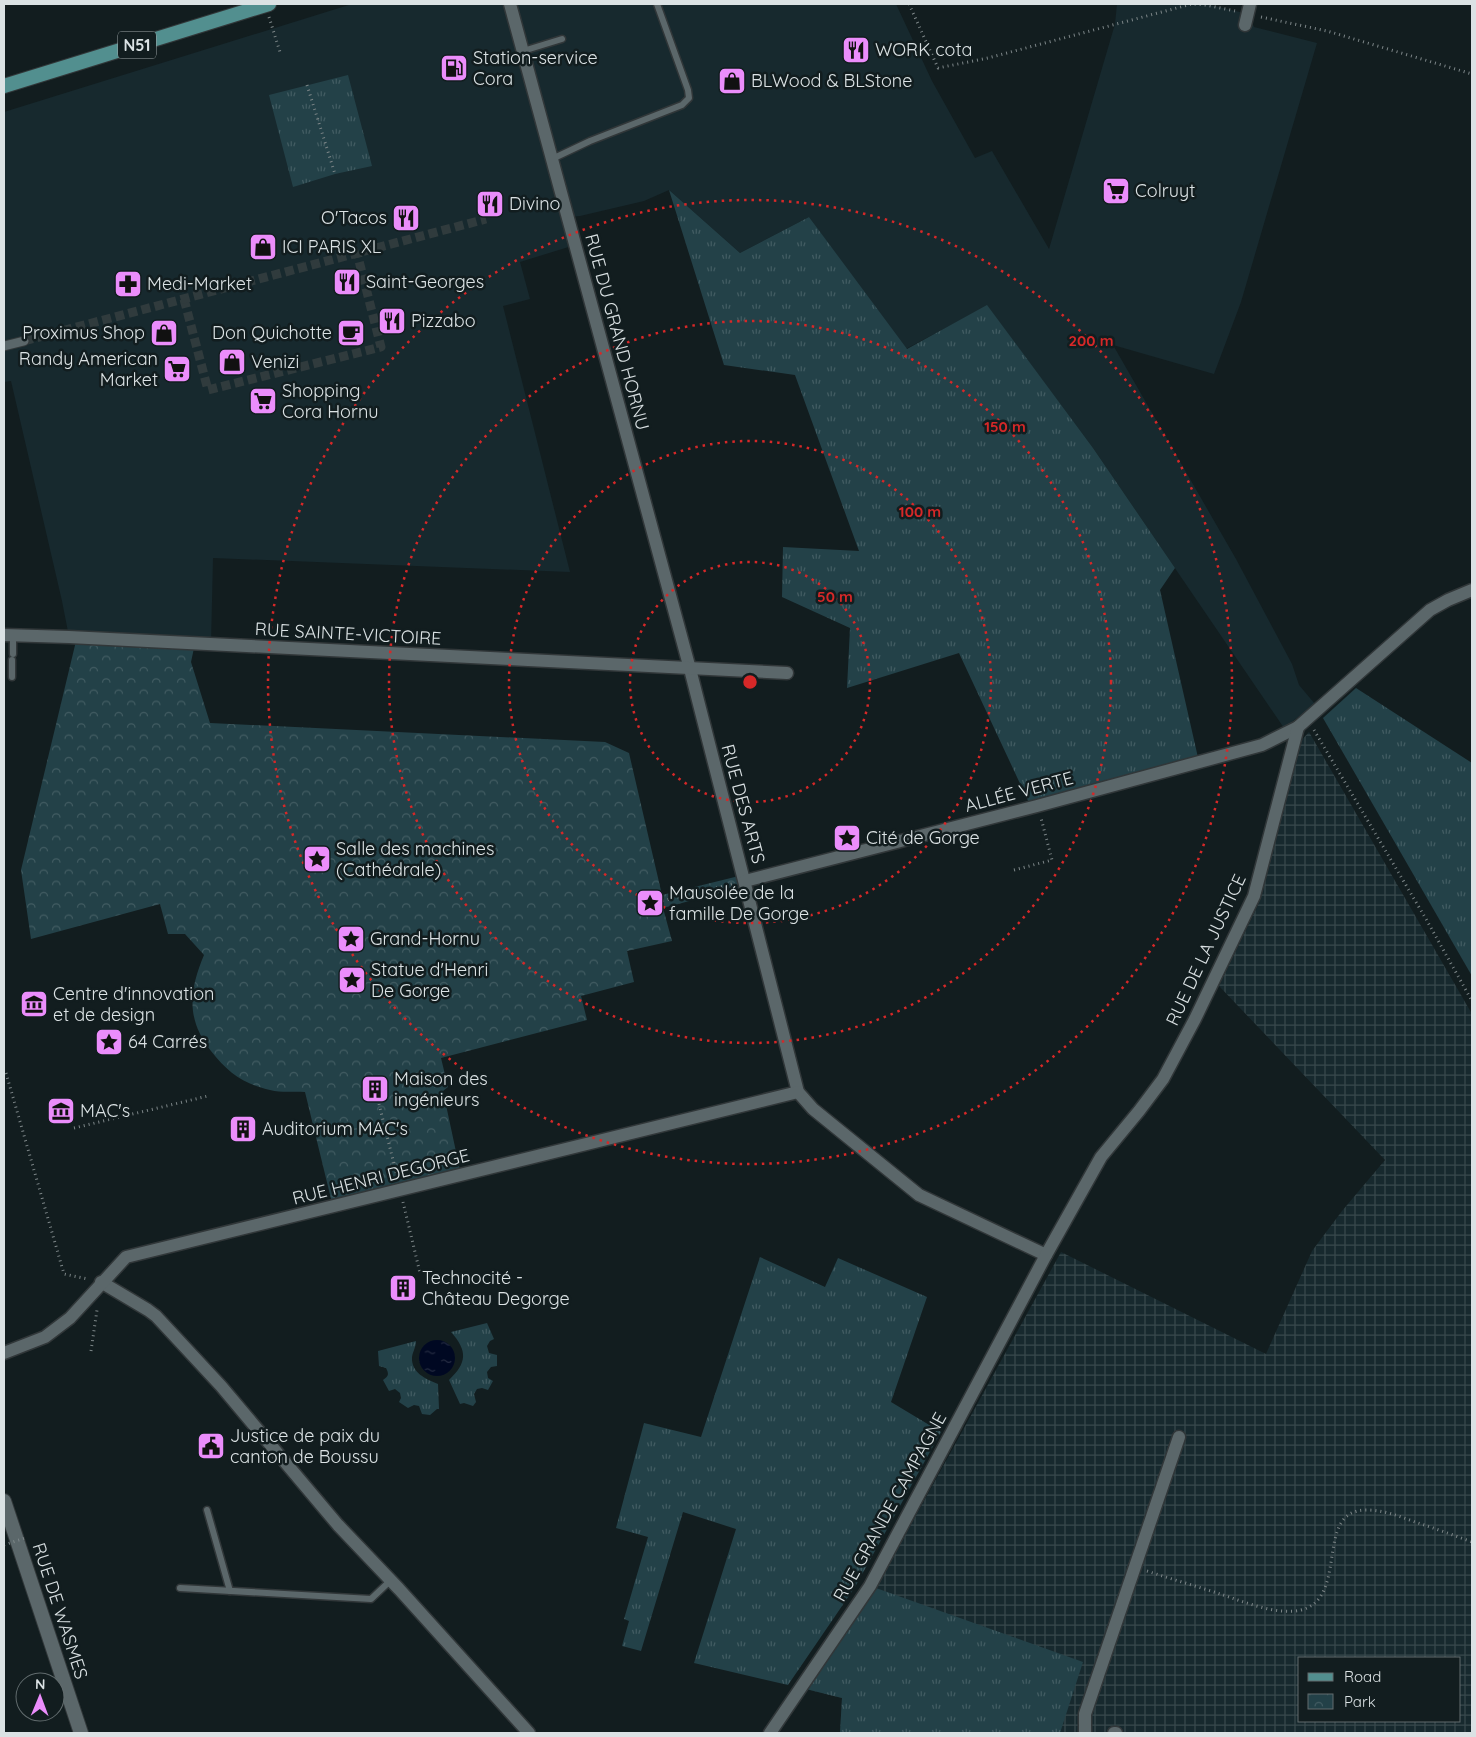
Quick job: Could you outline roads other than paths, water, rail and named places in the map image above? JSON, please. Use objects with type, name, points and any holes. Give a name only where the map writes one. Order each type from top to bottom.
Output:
[{"type":"main road","name":"N51","points":[[4,86],[267,4]]},
{"type":"street","name":"RUE DU GRAND HORNU","points":[[510,4],[690,669]]},
{"type":"street","points":[[4,346],[24,341]]},
{"type":"street","points":[[1303,723],[1430,610],[1472,590]]},
{"type":"street","name":"RUE SAINTE-VICTOIRE","points":[[8,635],[787,674]]},
{"type":"street","name":"RUE DES ARTS","points":[[690,669],[798,1092]]},
{"type":"street","name":"ALLÉE VERTE","points":[[745,881],[1037,806],[1262,745],[1303,723]]},
{"type":"street","name":"RUE DE LA JUSTICE","points":[[1013,1317],[1101,1157],[1139,1112],[1163,1079],[1198,1011],[1254,896],[1303,723]]},
{"type":"street","points":[[798,1092],[813,1109],[919,1195],[1046,1255]]},
{"type":"street","name":"RUE HENRI DEGORGE","points":[[4,1353],[44,1337],[70,1318],[126,1257],[798,1092]]},
{"type":"street","points":[[102,1282],[156,1316],[221,1386],[338,1525],[529,1733]]},
{"type":"street","name":"RUE GRANDE CAMPAGNE","points":[[770,1733],[870,1586],[1013,1317]]},
{"type":"street","points":[[1085,1733],[1085,1714],[1179,1437]]},
{"type":"street","name":"RUE DE WASMES","points":[[4,1501],[81,1733]]},
{"type":"lane","points":[[552,158],[682,104],[689,98],[688,90],[658,4]]},
{"type":"lane","points":[[523,51],[562,40]]},
{"type":"lane","points":[[8,635],[12,657],[12,677]]},
{"type":"lane","points":[[207,1510],[230,1591]]},
{"type":"lane","points":[[180,1588],[371,1599],[394,1585]]},
{"type":"water","points":[[437,1340],[450,1345],[455,1358],[450,1371],[437,1376],[424,1371],[419,1358],[424,1345]]},
{"type":"tunnel","points":[[24,341],[486,219]]},
{"type":"tunnel","points":[[184,299],[208,390],[381,347],[357,253]]},
{"type":"place","name":"WORK cota","points":[[856,50]]},
{"type":"place","name":"Station-service Cora","points":[[454,68]]},
{"type":"place","name":"BLWood & BLStone","points":[[732,81]]},
{"type":"place","name":"Colruyt","points":[[1116,191]]},
{"type":"place","name":"Divino","points":[[490,204]]},
{"type":"place","name":"O'Tacos","points":[[406,218]]},
{"type":"place","name":"ICI PARIS XL","points":[[263,247]]},
{"type":"place","name":"Saint-Georges","points":[[347,282]]},
{"type":"place","name":"Medi-Market","points":[[128,284]]},
{"type":"place","name":"Pizzabo","points":[[392,321]]},
{"type":"place","name":"Proximus Shop","points":[[164,333]]},
{"type":"place","name":"Don Quichotte","points":[[351,333]]},
{"type":"place","name":"Venizi","points":[[232,362]]},
{"type":"place","name":"Randy American Market","points":[[177,369]]},
{"type":"place","name":"Shopping Cora Hornu","points":[[263,401]]},
{"type":"place","name":"Cité de Gorge","points":[[847,838]]},
{"type":"place","name":"Salle des machines (Cathédrale)","points":[[317,859]]},
{"type":"place","name":"Mausolée de la famille De Gorge","points":[[650,903]]},
{"type":"place","name":"Grand-Hornu","points":[[351,939]]},
{"type":"place","name":"Statue d'Henri De Gorge","points":[[352,980]]},
{"type":"place","name":"Centre d'innovation et de design","points":[[34,1004]]},
{"type":"place","name":"64 Carrés","points":[[109,1042]]},
{"type":"place","name":"Maison des ingénieurs","points":[[375,1089]]},
{"type":"place","name":"MAC's","points":[[61,1111]]},
{"type":"place","name":"Auditorium MAC's","points":[[243,1129]]},
{"type":"place","name":"Technocité - Château Degorge","points":[[403,1288]]},
{"type":"place","name":"Justice de paix du canton de Boussu","points":[[211,1446]]}]
